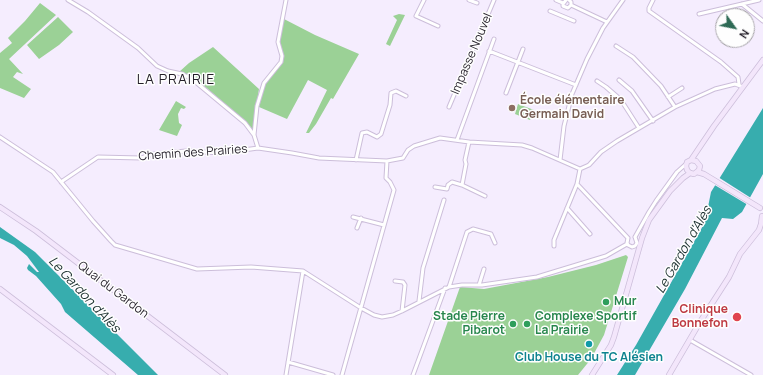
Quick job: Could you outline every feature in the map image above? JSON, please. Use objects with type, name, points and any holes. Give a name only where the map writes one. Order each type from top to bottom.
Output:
[{"type":"main road","points":[[592,375],[614,338],[646,228],[656,209],[670,191],[683,178],[686,169],[694,160],[695,154],[711,130],[741,86],[763,60]]},
{"type":"main road","points":[[686,169],[694,174],[698,170],[699,164],[694,160]]},
{"type":"main road","points":[[669,375],[703,316],[729,277],[740,254],[759,230],[761,224],[762,216],[759,213],[762,206],[698,170]]},
{"type":"main road","name":"Quai du Gardon","points":[[0,207],[40,234],[225,375]]},
{"type":"main road","points":[[0,289],[113,375]]},
{"type":"street","points":[[68,0],[88,12],[138,48],[157,66],[168,71],[182,74],[192,79],[246,123],[254,134],[258,148]]},
{"type":"street","points":[[254,134],[257,106],[261,90],[264,83],[281,62],[282,56],[278,42],[286,0]]},
{"type":"street","points":[[424,0],[416,16],[438,26]]},
{"type":"street","points":[[469,0],[477,3]]},
{"type":"street","name":"Impasse Nouvel","points":[[449,107],[494,0]]},
{"type":"street","points":[[556,0],[571,2],[571,5],[607,22]]},
{"type":"street","points":[[560,160],[564,126],[572,94],[587,59],[607,22],[623,0]]},
{"type":"street","points":[[653,0],[649,11],[721,62],[738,77],[741,86]]},
{"type":"street","points":[[699,14],[759,0]]},
{"type":"street","points":[[562,16],[565,8],[564,6],[567,1]]},
{"type":"street","points":[[742,4],[763,21]]},
{"type":"street","points":[[565,8],[570,7],[571,5]]},
{"type":"street","points":[[550,11],[574,21]]},
{"type":"street","points":[[456,140],[494,39]]},
{"type":"street","points":[[616,46],[633,57],[661,86],[676,107]]},
{"type":"street","points":[[506,93],[523,49]]},
{"type":"street","points":[[489,51],[576,85]]},
{"type":"street","points":[[619,80],[632,91],[653,121]]},
{"type":"street","points":[[597,81],[621,100],[639,128]]},
{"type":"street","points":[[554,246],[554,240],[577,184],[580,169],[589,165],[601,152],[617,141],[676,107],[715,89],[735,84],[741,86]]},
{"type":"street","points":[[668,96],[682,88]]},
{"type":"street","points":[[356,160],[362,133],[367,132],[377,137],[381,134],[383,122],[390,105],[391,93],[396,91],[406,96]]},
{"type":"street","points":[[0,137],[53,172],[115,244],[203,270],[251,267],[303,271],[361,308],[374,315],[382,317],[393,315],[402,311],[447,288],[537,277],[606,256],[627,244]]},
{"type":"street","name":"Chemin des Prairies","points":[[61,182],[98,157],[141,158],[153,154],[222,152],[258,148],[292,152],[319,158],[387,161],[403,158],[408,150],[414,146],[440,138],[469,142],[522,145],[580,169]]},
{"type":"street","points":[[462,185],[469,142]]},
{"type":"street","points":[[342,375],[394,190],[386,178],[387,161]]},
{"type":"street","points":[[627,244],[632,247],[635,246],[637,241],[635,237],[649,212],[677,172],[686,169]]},
{"type":"street","points":[[435,187],[447,189],[452,182],[485,196]]},
{"type":"street","points":[[577,184],[628,238]]},
{"type":"street","points":[[419,301],[423,268],[444,200]]},
{"type":"street","points":[[567,208],[590,234]]},
{"type":"street","points":[[353,217],[384,225]]},
{"type":"street","points":[[357,228],[361,218]]},
{"type":"street","points":[[413,375],[467,232],[473,229],[490,234],[495,243]]},
{"type":"street","points":[[628,238],[631,236],[635,237]]},
{"type":"street","points":[[627,244],[628,238]]},
{"type":"street","points":[[479,285],[484,269]]},
{"type":"street","points":[[286,375],[303,271]]},
{"type":"street","points":[[395,281],[402,282],[405,285],[402,311]]},
{"type":"street","points":[[690,340],[751,375]]},
{"type":"street","points":[[288,362],[333,375]]},
{"type":"shaded area","points":[[40,3],[56,15],[9,59],[23,74],[17,72],[13,77],[31,89],[24,98],[0,88],[0,53],[12,43],[8,38]]},
{"type":"shaded area","points":[[399,14],[405,15],[390,46],[386,44],[397,20],[393,16]]},
{"type":"shaded area","points":[[58,17],[73,32],[59,45],[39,59],[27,45]]},
{"type":"shaded area","points":[[284,19],[315,35],[359,54],[333,99],[331,98],[309,133],[306,133],[327,90],[308,80],[287,119],[259,107],[262,90],[281,64],[280,39]]},
{"type":"shaded area","points":[[213,47],[259,89],[253,130],[198,81],[183,72],[179,72],[189,63]]},
{"type":"shaded area","points":[[176,101],[186,107],[184,109],[181,108],[178,114],[179,123],[182,125],[177,136],[159,130]]},
{"type":"shaded area","points":[[518,104],[534,110],[530,120],[515,114]]},
{"type":"shaded area","points":[[763,108],[763,174],[742,212],[733,219],[722,218],[685,289],[635,375],[617,375],[636,345],[704,224],[709,212],[708,207],[711,192]]},
{"type":"shaded area","points":[[0,227],[35,252],[158,375],[138,375],[65,312],[61,304],[36,276],[28,270],[27,268],[29,264],[37,272],[39,272],[27,256],[14,245],[0,238]]},
{"type":"shaded area","name":"Complexe Sportif La Prairie","points":[[626,255],[628,257],[604,335],[591,359],[578,375],[429,375],[460,287],[484,289],[548,277],[596,265]]},
{"type":"pier","points":[[718,177],[751,198],[748,205],[713,184]]},
{"type":"place","name":"École élémentaire Germain David","points":[[512,108]]},
{"type":"place","name":"Mur","points":[[606,302]]},
{"type":"place","name":"Clinique Bonnefon","points":[[737,317]]},
{"type":"place","name":"Stade Pierre Pibarot","points":[[513,324]]},
{"type":"place","name":"Complexe Sportif La Prairie","points":[[527,324]]},
{"type":"place","name":"Club House du TC Alésien","points":[[589,344]]},
{"type":"district","name":"LA PRAIRIE","points":[[176,80]]},
{"type":"water label","name":"Le Gardon d'Alès","points":[[684,250]]},
{"type":"water label","name":"Le Gardon d'Alès","points":[[84,295]]}]
